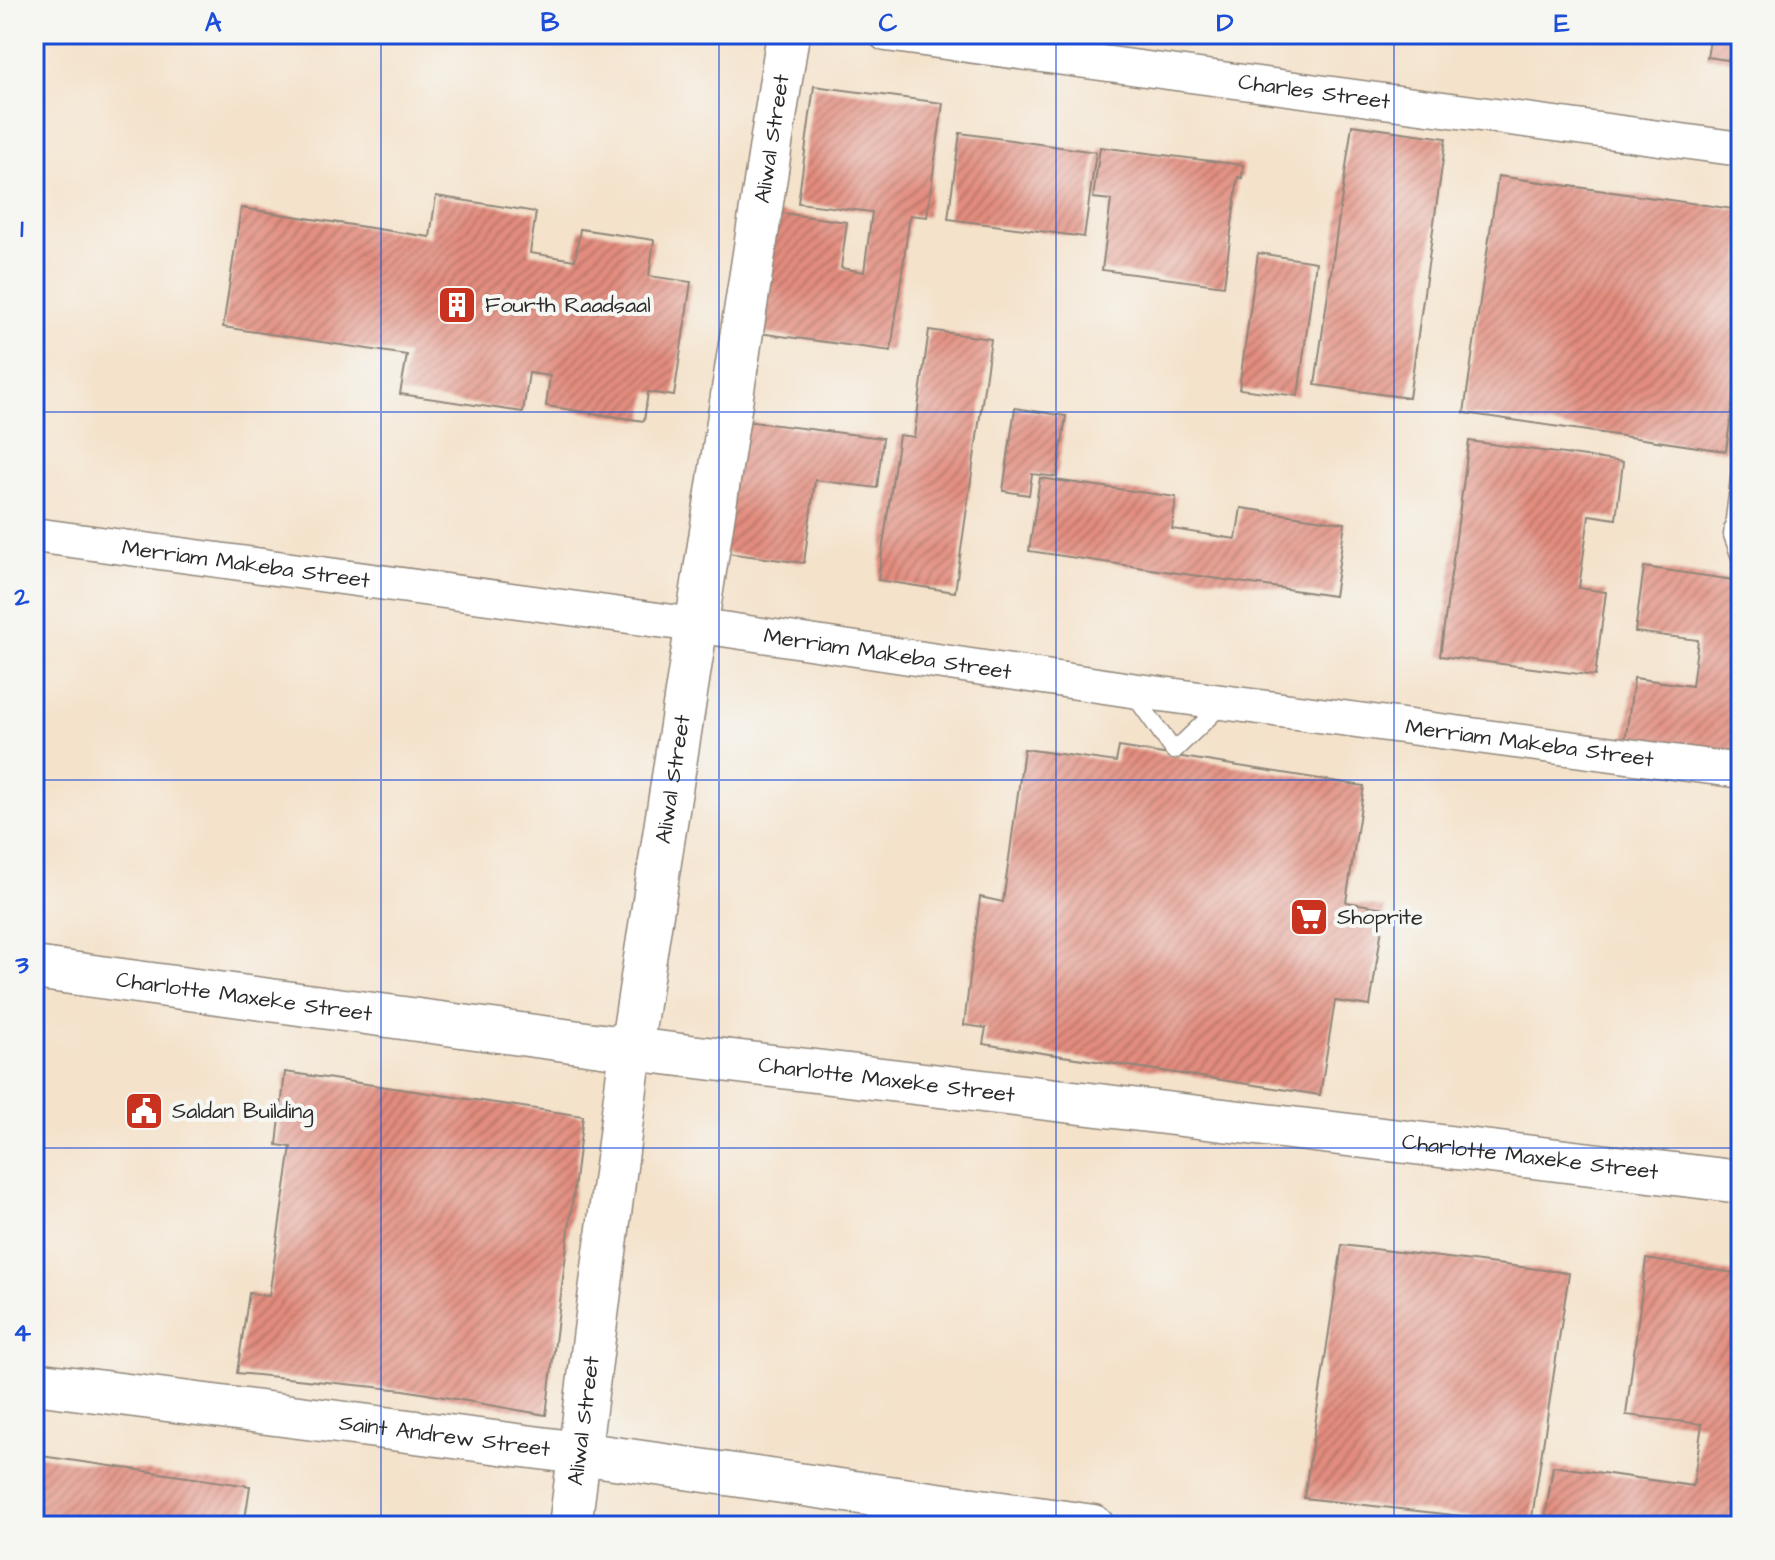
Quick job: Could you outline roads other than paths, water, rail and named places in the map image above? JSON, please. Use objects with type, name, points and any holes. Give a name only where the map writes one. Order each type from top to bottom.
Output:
[{"type":"street","name":"Aliwal Street","points":[[570,1526],[631,1049],[788,34]]},
{"type":"street","name":"Charles Street","points":[[886,34],[1741,149]]},
{"type":"street","name":"Merriam Makeba Street","points":[[34,535],[695,625],[1131,690],[1741,771]]},
{"type":"street","name":"Charlotte Maxeke Street","points":[[34,968],[631,1049],[1741,1182]]},
{"type":"street","name":"Saint Andrew Street","points":[[34,1383],[579,1453],[1093,1526]]},
{"type":"lane","points":[[1741,463],[1732,535],[1741,560]]},
{"type":"lane","points":[[1131,690],[1174,751],[1226,701]]},
{"type":"place","name":"Fourth Raadsaal","points":[[457,305]]},
{"type":"place","name":"Shoprite","points":[[1309,917]]},
{"type":"place","name":"Saldan Building","points":[[144,1111]]}]
